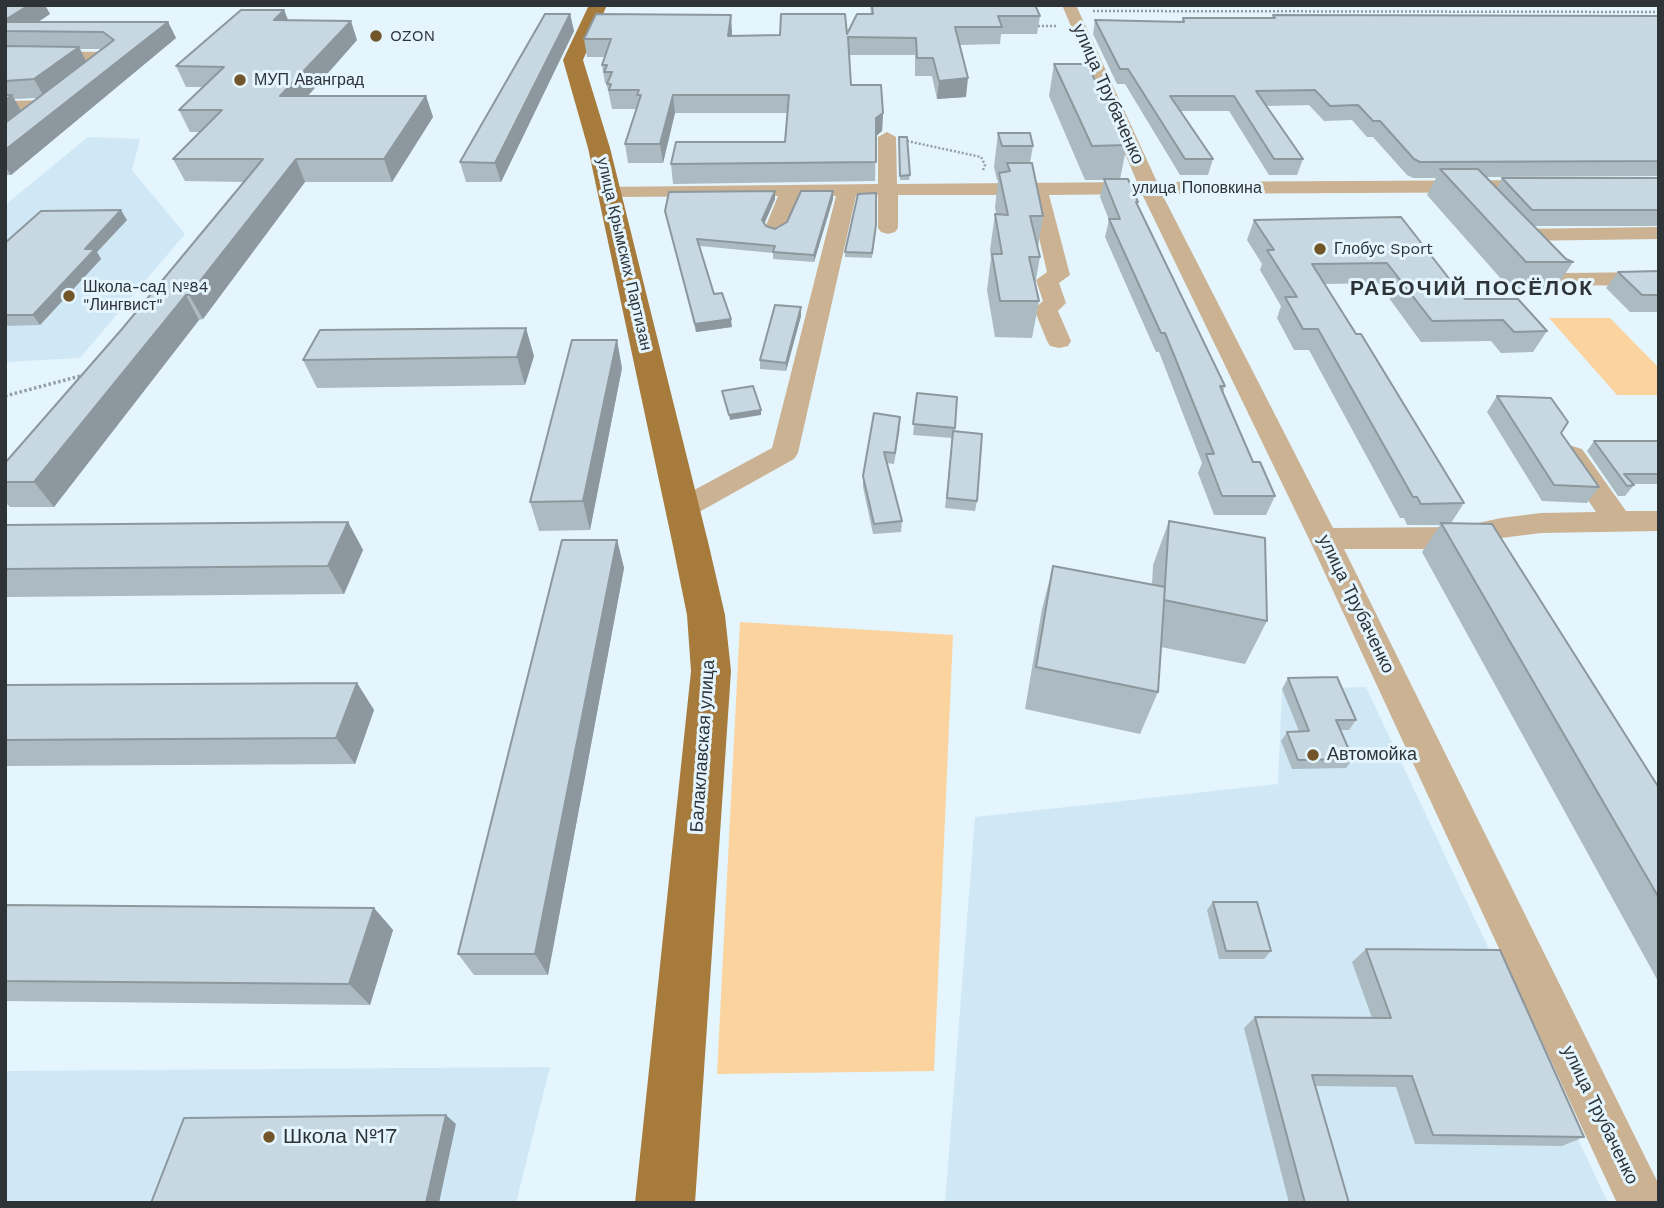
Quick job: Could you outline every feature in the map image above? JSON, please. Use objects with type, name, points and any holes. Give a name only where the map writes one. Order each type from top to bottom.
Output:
[{"type":"main road","name":"улица Крымских Партизан","points":[[597,5],[573,60],[609,191],[682,509]]},
{"type":"main road","name":"Балаклавская улица","points":[[665,1203],[711,671],[706,615],[682,509]]},
{"type":"street","name":"улица Трубаченко","points":[[1075,14],[1149,188],[1324,539],[1642,1203]]},
{"type":"street","points":[[5,57],[112,57],[80,81]]},
{"type":"street","points":[[5,106],[54,101],[27,122]]},
{"type":"street","points":[[887,137],[888,228]]},
{"type":"street","points":[[1471,186],[1559,280],[1659,279]]},
{"type":"street","name":"улица Поповкина","points":[[609,191],[1565,186]]},
{"type":"street","points":[[1038,189],[1059,275],[1047,281],[1055,303],[1046,309],[1059,341]]},
{"type":"street","points":[[775,228],[791,190]]},
{"type":"street","points":[[682,509],[783,453],[847,190]]},
{"type":"street","points":[[1517,235],[1659,233]]},
{"type":"street","points":[[1566,447],[1617,520]]},
{"type":"street","points":[[1324,539],[1460,538],[1502,527],[1541,523],[1659,521]]},
{"type":"path","points":[[1025,26],[1075,14],[1659,12]]},
{"type":"path","points":[[887,137],[981,157],[985,165],[978,191]]},
{"type":"path","points":[[5,396],[84,375]]},
{"type":"shaded area","name":"Школа-сад №84 \"Лингвист\"","points":[[88,137],[140,139],[132,170],[185,234],[80,358],[5,362],[5,205]]},
{"type":"shaded area","points":[[1549,318],[1610,318],[1659,368],[1659,395],[1617,395]]},
{"type":"shaded area","points":[[740,622],[953,635],[934,1071],[717,1074]]},
{"type":"shaded area","points":[[1366,687],[1608,1203],[945,1203],[975,817],[1278,784],[1282,689]]},
{"type":"shaded area","name":"Школа №17","points":[[550,1067],[516,1203],[5,1203],[5,1071]]},
{"type":"building","points":[[5,5],[29,5],[5,20]]},
{"type":"building","points":[[872,5],[1035,5],[1040,16],[998,16],[1002,27],[955,27],[968,78],[939,81],[933,58],[917,58],[916,38],[848,37],[851,85],[881,85],[883,113],[876,118],[876,162],[671,164],[676,142],[785,142],[789,95],[673,95],[660,144],[625,144],[641,95],[637,95],[639,90],[609,90],[611,84],[607,84],[612,72],[604,72],[607,65],[602,65],[611,39],[584,39],[596,14],[731,15],[728,36],[780,35],[781,14],[845,14],[847,34],[857,14],[873,14]]},
{"type":"building","points":[[241,10],[284,10],[274,20],[351,21],[280,96],[426,96],[384,159],[296,159],[189,295],[186,295],[34,482],[5,482],[5,463],[122,329],[263,159],[173,159],[222,110],[179,110],[224,67],[176,66]]},
{"type":"building","points":[[545,14],[570,14],[495,163],[460,162]]},
{"type":"building","points":[[1273,15],[1659,16],[1659,161],[1420,162],[1414,159],[1380,121],[1373,121],[1358,105],[1330,106],[1315,90],[1256,91],[1303,159],[1274,159],[1234,96],[1170,96],[1213,159],[1185,159],[1128,69],[1120,69],[1095,20],[1184,22],[1183,18],[1275,18]]},
{"type":"building","points":[[5,22],[168,22],[5,150],[5,123],[114,40],[103,32],[5,31]]},
{"type":"building","points":[[5,46],[79,47],[34,79],[5,81]]},
{"type":"building","points":[[1054,64],[1087,64],[1127,145],[1092,146]]},
{"type":"building","points":[[998,133],[1030,133],[1033,146],[1002,146]]},
{"type":"building","points":[[899,137],[907,137],[910,175],[900,176]]},
{"type":"building","points":[[1007,163],[1032,163],[1043,216],[1030,216],[1040,257],[1029,257],[1039,301],[1000,301],[992,254],[1002,254],[995,214],[1008,215],[999,173],[1010,171]]},
{"type":"building","points":[[1440,169],[1478,169],[1566,259],[1573,262],[1526,262]]},
{"type":"building","points":[[1502,178],[1659,178],[1659,210],[1532,210]]},
{"type":"building","points":[[1104,179],[1128,179],[1136,202],[1225,386],[1220,386],[1253,462],[1260,462],[1275,496],[1222,496],[1206,454],[1214,454],[1165,333],[1161,333],[1109,219],[1120,219]]},
{"type":"building","points":[[775,191],[762,220],[766,226],[775,229],[787,222],[801,191],[833,191],[814,255],[773,252],[775,246],[697,239],[714,294],[722,293],[731,319],[695,324],[665,211],[669,192]]},
{"type":"building","points":[[876,193],[876,225],[872,253],[845,252],[858,194]]},
{"type":"building","points":[[121,210],[85,249],[95,249],[33,315],[5,315],[5,243],[41,211]]},
{"type":"building","points":[[1401,217],[1465,299],[1518,299],[1547,331],[1514,332],[1503,320],[1432,321],[1387,263],[1312,264],[1356,334],[1361,334],[1464,503],[1421,504],[1417,497],[1413,497],[1318,329],[1303,329],[1285,297],[1297,297],[1267,250],[1274,250],[1254,220]]},
{"type":"building","points":[[1659,271],[1659,295],[1642,295],[1618,272]]},
{"type":"building","points":[[775,305],[801,307],[786,363],[760,360]]},
{"type":"building","points":[[526,328],[517,357],[303,360],[320,330]]},
{"type":"building","points":[[572,340],[617,340],[583,501],[530,502]]},
{"type":"building","points":[[753,386],[761,410],[729,415],[722,391]]},
{"type":"building","points":[[917,393],[957,397],[955,428],[913,424]]},
{"type":"building","points":[[1497,396],[1551,398],[1568,422],[1561,433],[1599,487],[1554,485]]},
{"type":"building","points":[[874,413],[900,417],[895,453],[884,452],[902,521],[874,524],[863,476]]},
{"type":"building","points":[[953,431],[982,434],[977,501],[947,498]]},
{"type":"building","points":[[1594,441],[1659,441],[1659,474],[1624,474],[1634,485],[1627,486]]},
{"type":"building","points":[[1169,521],[1265,538],[1267,621],[1164,600]]},
{"type":"building","points":[[348,522],[328,566],[5,569],[5,525]]},
{"type":"building","points":[[1441,523],[1492,524],[1659,788],[1659,898]]},
{"type":"building","points":[[562,540],[617,540],[535,954],[458,954]]},
{"type":"building","points":[[1053,566],[1165,587],[1158,692],[1036,667]]},
{"type":"building","points":[[1337,677],[1356,720],[1336,720],[1353,759],[1298,760],[1287,732],[1309,731],[1288,678]]},
{"type":"building","points":[[357,683],[336,738],[5,740],[5,685]]},
{"type":"building","points":[[1213,902],[1257,902],[1271,951],[1226,951]]},
{"type":"building","points":[[5,905],[374,908],[349,984],[5,981]]},
{"type":"building","points":[[1366,949],[1500,950],[1584,1137],[1433,1135],[1412,1076],[1312,1075],[1349,1203],[1305,1203],[1255,1017],[1391,1018]]},
{"type":"building","points":[[446,1115],[426,1203],[151,1203],[184,1118]]},
{"type":"place","name":"OZON","points":[[376,36]]},
{"type":"place","name":"МУП Аванград","points":[[240,80]]},
{"type":"place","name":"Глобус Sport","points":[[1320,249]]},
{"type":"place","name":"Школа-сад №84 \"Лингвист\"","points":[[69,296]]},
{"type":"place","name":"Автомойка","points":[[1313,755]]},
{"type":"place","name":"Школа №17","points":[[269,1137]]},
{"type":"district","name":"РАБОЧИЙ ПОСЁЛОК","points":[[1472,289]]}]
